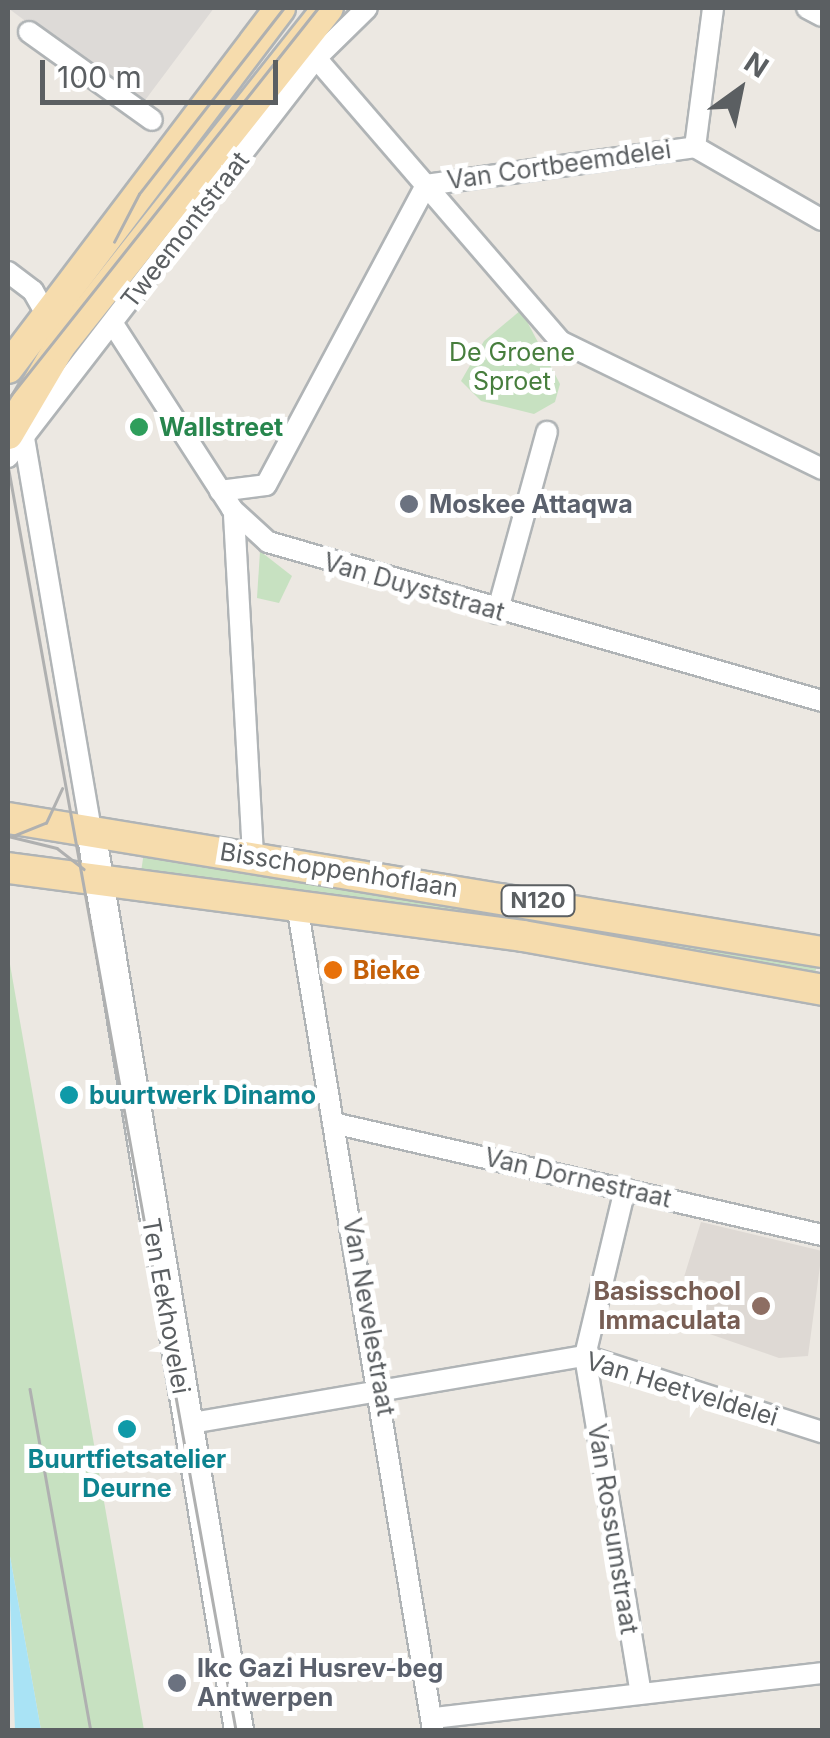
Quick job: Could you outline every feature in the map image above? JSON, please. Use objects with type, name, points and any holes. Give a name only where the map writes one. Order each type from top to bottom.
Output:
[{"type":"main road","points":[[8,368],[45,311],[280,8]]},
{"type":"main road","points":[[16,436],[60,346],[328,8]]},
{"type":"main road","name":"Bisschoppenhoflaan","points":[[8,818],[822,952]]},
{"type":"main road","name":"Bisschoppenhoflaan","points":[[8,868],[297,905],[822,990]]},
{"type":"street","name":"Tweemontstraat","points":[[8,457],[16,436],[113,324],[316,58],[367,8]]},
{"type":"street","points":[[695,147],[713,8]]},
{"type":"street","points":[[807,8],[822,16]]},
{"type":"street","points":[[29,32],[152,120]]},
{"type":"street","points":[[316,58],[576,353],[822,469]]},
{"type":"street","name":"Van Cortbeemdelei","points":[[226,500],[266,485],[426,185],[695,147],[822,220]]},
{"type":"street","points":[[8,272],[45,311],[60,346]]},
{"type":"street","name":"Van Duyststraat","points":[[113,324],[226,500],[284,549],[497,612],[822,700]]},
{"type":"street","points":[[497,612],[547,432]]},
{"type":"street","points":[[16,436],[91,831],[95,881]]},
{"type":"street","points":[[226,500],[252,857]]},
{"type":"street","name":"Ten Eekhovelei","points":[[95,881],[239,1730]]},
{"type":"street","name":"Van Nevelestraat","points":[[297,905],[383,1390],[433,1724]]},
{"type":"street","name":"Van Dornestraat","points":[[333,1123],[822,1235]]},
{"type":"street","name":"Van Rossumstraat","points":[[625,1188],[585,1356],[641,1693]]},
{"type":"street","name":"Van Heetveldelei","points":[[186,1424],[585,1356],[822,1432]]},
{"type":"street","points":[[433,1724],[641,1693],[822,1674]]},
{"type":"shaded area","points":[[8,8],[214,8],[140,107]]},
{"type":"shaded area","name":"Basisschool Immaculata","points":[[701,1222],[822,1251],[808,1356],[779,1358],[698,1330],[713,1282],[684,1277]]},
{"type":"green space","name":"De Groene Sproet","points":[[521,310],[560,384],[555,402],[534,414],[481,401],[461,381],[484,341]]},
{"type":"green space","points":[[260,551],[292,576],[279,603],[257,598]]},
{"type":"green space","points":[[144,852],[818,960],[815,974],[141,872]]},
{"type":"green space","points":[[8,953],[144,1730],[41,1730],[8,1545]]},
{"type":"water","points":[[8,1545],[41,1730],[15,1730]]},
{"type":"tram line","points":[[114,242],[139,194],[284,8]]},
{"type":"tram line","points":[[8,399],[318,8]]},
{"type":"tram line","points":[[8,465],[236,1730]]},
{"type":"tram line","points":[[13,836],[46,823],[62,789]]},
{"type":"tram line","points":[[8,836],[57,848],[84,869]]},
{"type":"tram line","points":[[30,1389],[91,1730]]},
{"type":"place","name":"Wallstreet","points":[[139,427]]},
{"type":"place","name":"Moskee Attaqwa","points":[[409,504]]},
{"type":"place","name":"Bieke","points":[[333,970]]},
{"type":"place","name":"buurtwerk Dinamo","points":[[69,1095]]},
{"type":"place","name":"Basisschool Immaculata","points":[[761,1306]]},
{"type":"place","name":"Buurtfietsatelier Deurne","points":[[127,1429]]},
{"type":"place","name":"Ikc Gazi Husrev-beg Antwerpen","points":[[177,1683]]}]
